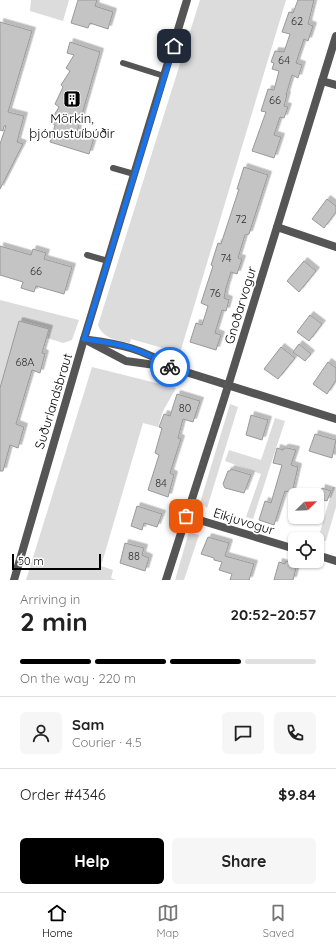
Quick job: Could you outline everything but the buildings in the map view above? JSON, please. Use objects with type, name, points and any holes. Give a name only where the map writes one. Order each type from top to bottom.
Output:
[{"type":"street","name":"Suðurlandsbraut","points":[[14,580],[84,339],[187,0]]},
{"type":"street","name":"Gnoðarvogur","points":[[166,580],[336,36]]},
{"type":"street","points":[[322,81],[336,85]]},
{"type":"street","points":[[277,227],[336,247]]},
{"type":"street","points":[[84,339],[135,348],[156,358],[170,368]]},
{"type":"street","points":[[84,339],[126,361],[170,368],[336,419]]},
{"type":"street","name":"Eikjuvogur","points":[[186,516],[288,547]]},
{"type":"street","points":[[324,557],[336,561]]},
{"type":"lane","points":[[122,63],[164,76]]},
{"type":"lane","points":[[113,168],[134,174]]},
{"type":"lane","points":[[87,255],[108,261]]},
{"type":"shaded area","points":[[31,0],[69,0],[63,21],[30,11]]},
{"type":"shaded area","points":[[200,0],[286,0],[180,353],[131,339],[130,343],[115,340],[103,333],[98,325]]},
{"type":"shaded area","points":[[0,300],[79,320],[72,340],[63,343],[47,338],[49,329],[19,321],[0,388]]},
{"type":"shaded area","points":[[92,367],[176,388],[163,411],[158,427],[143,423],[101,566],[113,570],[111,578],[116,580],[26,580]]},
{"type":"shaded area","points":[[230,404],[238,407],[207,508],[200,503]]},
{"type":"shaded area","points":[[275,418],[285,421],[253,519],[246,517],[261,474],[225,461],[229,450],[261,460]]},
{"type":"shaded area","points":[[333,487],[336,487],[336,507],[326,541],[324,540],[324,532],[320,532],[322,524],[324,524],[324,518]]},
{"type":"shaded area","points":[[189,532],[199,535],[184,580],[175,580]]},
{"type":"way so far","points":[[170,367],[228,385],[186,516]]},
{"type":"place","name":"Mörkin, þjónustuíbúðir","points":[[72,99]]},
{"type":"route","points":[[170,367],[156,358],[135,348],[84,339],[174,46]]}]
